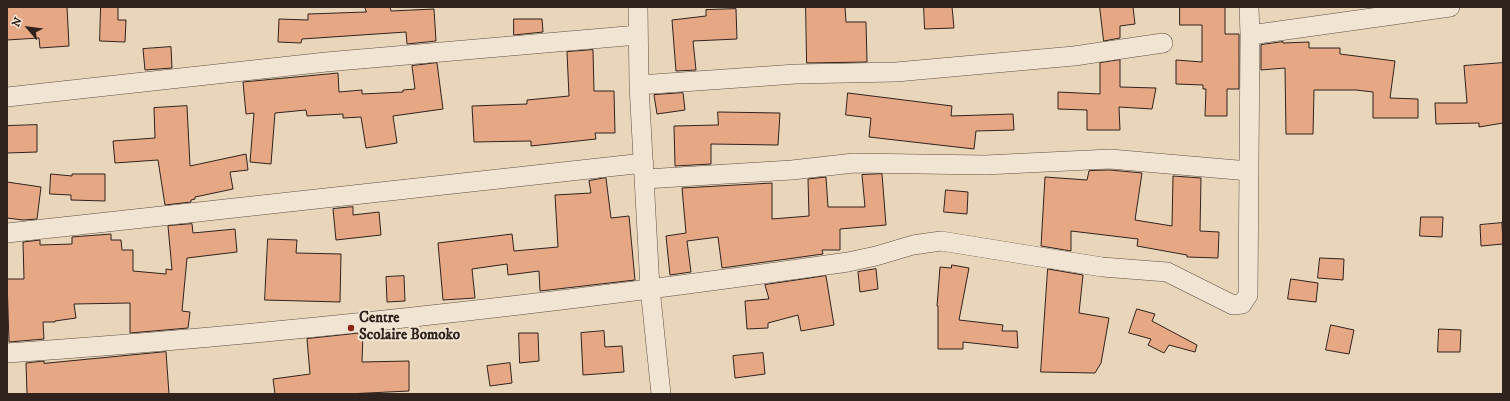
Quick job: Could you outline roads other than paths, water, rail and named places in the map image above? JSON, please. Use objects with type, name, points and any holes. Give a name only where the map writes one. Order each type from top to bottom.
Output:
[{"type":"street","points":[[638,7],[639,85],[650,288],[661,394]]},
{"type":"street","points":[[7,353],[166,342],[429,316],[848,262],[914,245],[941,241],[1102,266],[1167,272],[1233,305],[1242,304],[1248,295],[1249,7]]},
{"type":"street","points":[[1250,35],[1450,7]]},
{"type":"street","points":[[7,97],[326,62],[638,35]]},
{"type":"street","points":[[639,85],[796,74],[896,72],[1074,56],[1163,43]]},
{"type":"street","points":[[7,233],[644,171],[792,170],[854,162],[985,164],[1110,160],[1249,171]]},
{"type":"place","name":"Centre Scolaire Bomoko","points":[[351,328]]}]
